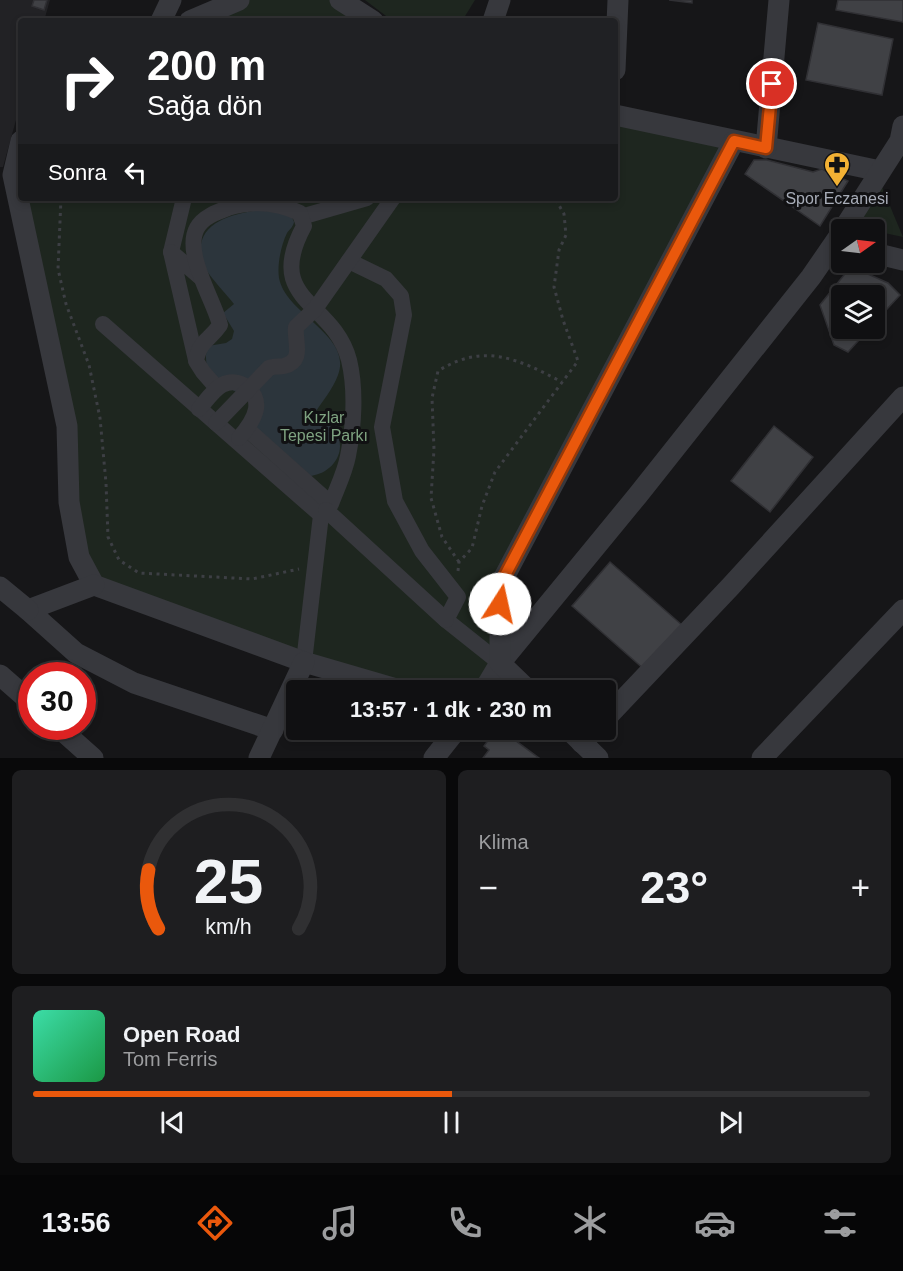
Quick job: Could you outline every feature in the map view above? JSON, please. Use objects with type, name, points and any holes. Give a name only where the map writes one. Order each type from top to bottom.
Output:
[{"type":"street","points":[[162,18],[171,0]]},
{"type":"street","points":[[197,18],[239,0]]},
{"type":"street","points":[[340,0],[368,18]]},
{"type":"street","points":[[494,18],[500,0]]},
{"type":"street","points":[[617,18],[618,0]]},
{"type":"street","points":[[766,148],[779,0]]},
{"type":"street","points":[[618,116],[880,171]]},
{"type":"street","points":[[500,663],[500,585],[734,141]]},
{"type":"street","points":[[851,219],[880,171],[902,141]]},
{"type":"street","points":[[18,154],[13,175],[18,198]]},
{"type":"street","points":[[19,201],[67,426],[69,502],[79,557],[94,585]]},
{"type":"street","points":[[183,201],[171,252],[196,361],[217,388]]},
{"type":"street","points":[[216,423],[269,368],[285,366],[294,360],[298,352],[296,327],[315,309],[391,201]]},
{"type":"street","points":[[196,361],[201,343],[213,335],[220,325],[216,310],[200,277],[194,247],[197,228],[208,217],[239,205],[259,202],[285,206],[300,213],[304,226],[294,244],[290,268],[294,285],[338,335],[349,358],[353,386],[348,457],[326,510],[316,565],[304,662],[260,758]]},
{"type":"street","points":[[301,217],[342,202]]},
{"type":"street","points":[[490,680],[500,663],[632,504],[831,250]]},
{"type":"street","points":[[171,252],[200,277]]},
{"type":"street","points":[[885,256],[903,260]]},
{"type":"street","points":[[349,261],[387,279],[401,296],[404,315],[382,427],[395,501],[422,552],[458,597],[446,620]]},
{"type":"street","points":[[103,324],[216,423],[241,435],[446,620],[518,680]]},
{"type":"street","points":[[199,409],[217,388],[231,382],[239,382],[249,388],[257,405],[256,413],[241,435]]},
{"type":"street","points":[[616,707],[731,586],[903,397]]},
{"type":"street","points":[[28,610],[94,585],[304,662],[366,680]]},
{"type":"street","points":[[0,587],[76,653],[134,683],[273,730]]},
{"type":"street","points":[[762,758],[903,610]]},
{"type":"street","points":[[0,675],[18,691]]},
{"type":"street","points":[[73,740],[93,758]]},
{"type":"street","points":[[434,758],[448,740]]},
{"type":"street","points":[[586,740],[598,758]]},
{"type":"path","points":[[61,201],[58,269],[66,304],[89,365],[100,418],[108,537],[119,560],[139,573],[252,579],[316,565]]},
{"type":"path","points":[[459,562],[472,548],[482,506],[495,472],[578,361],[554,287],[559,250],[566,235],[564,214],[557,201]]},
{"type":"path","points":[[458,597],[459,562],[442,537],[431,498],[434,449],[432,398],[438,370],[455,360],[479,355],[509,358],[562,382]]},
{"type":"shaded area","points":[[0,0],[50,0],[45,18],[18,18],[18,113],[3,167],[0,167]]},
{"type":"shaded area","points":[[269,209],[291,215],[294,222],[285,238],[279,261],[279,278],[284,291],[293,303],[328,336],[336,348],[340,361],[336,380],[314,414],[334,429],[340,444],[339,452],[332,465],[319,474],[311,476],[252,424],[263,404],[222,384],[208,368],[206,358],[208,346],[226,343],[232,339],[234,331],[223,313],[234,304],[203,264],[201,249],[203,237],[210,228],[231,216]]},
{"type":"green space","points":[[239,0],[340,0],[368,18],[197,18]]},
{"type":"green space","points":[[365,0],[475,0],[464,18],[389,18]]},
{"type":"green space","name":"Kızlar Tepesi Parkı","points":[[618,116],[734,141],[500,585],[486,680],[371,680],[94,585],[79,557],[67,426],[19,201],[618,201]]},
{"type":"green space","points":[[882,187],[903,237],[885,233],[885,219],[861,219]]},
{"type":"building","points":[[34,0],[47,0],[44,10],[32,6]]},
{"type":"building","points":[[669,0],[692,0],[692,3]]},
{"type":"building","points":[[838,0],[903,0],[903,22],[836,10]]},
{"type":"building","points":[[818,23],[893,39],[882,95],[806,80]]},
{"type":"building","points":[[754,160],[767,160],[813,172],[822,169],[848,181],[820,226],[745,174]]},
{"type":"building","points":[[846,273],[866,273],[888,283],[900,295],[885,311],[885,285],[836,285]]},
{"type":"building","points":[[831,291],[831,336],[820,305]]},
{"type":"building","points":[[832,339],[860,339],[848,352],[834,345]]},
{"type":"building","points":[[774,426],[813,457],[770,512],[731,481]]},
{"type":"building","points":[[610,562],[683,626],[645,670],[572,606]]},
{"type":"building","points":[[488,740],[515,740],[539,758],[483,758],[489,750],[484,746]]},
{"type":"place","name":"Spor Eczanesi","points":[[837,188]]},
{"type":"route","points":[[500,604],[500,585],[734,141],[766,148],[772,84]]}]
